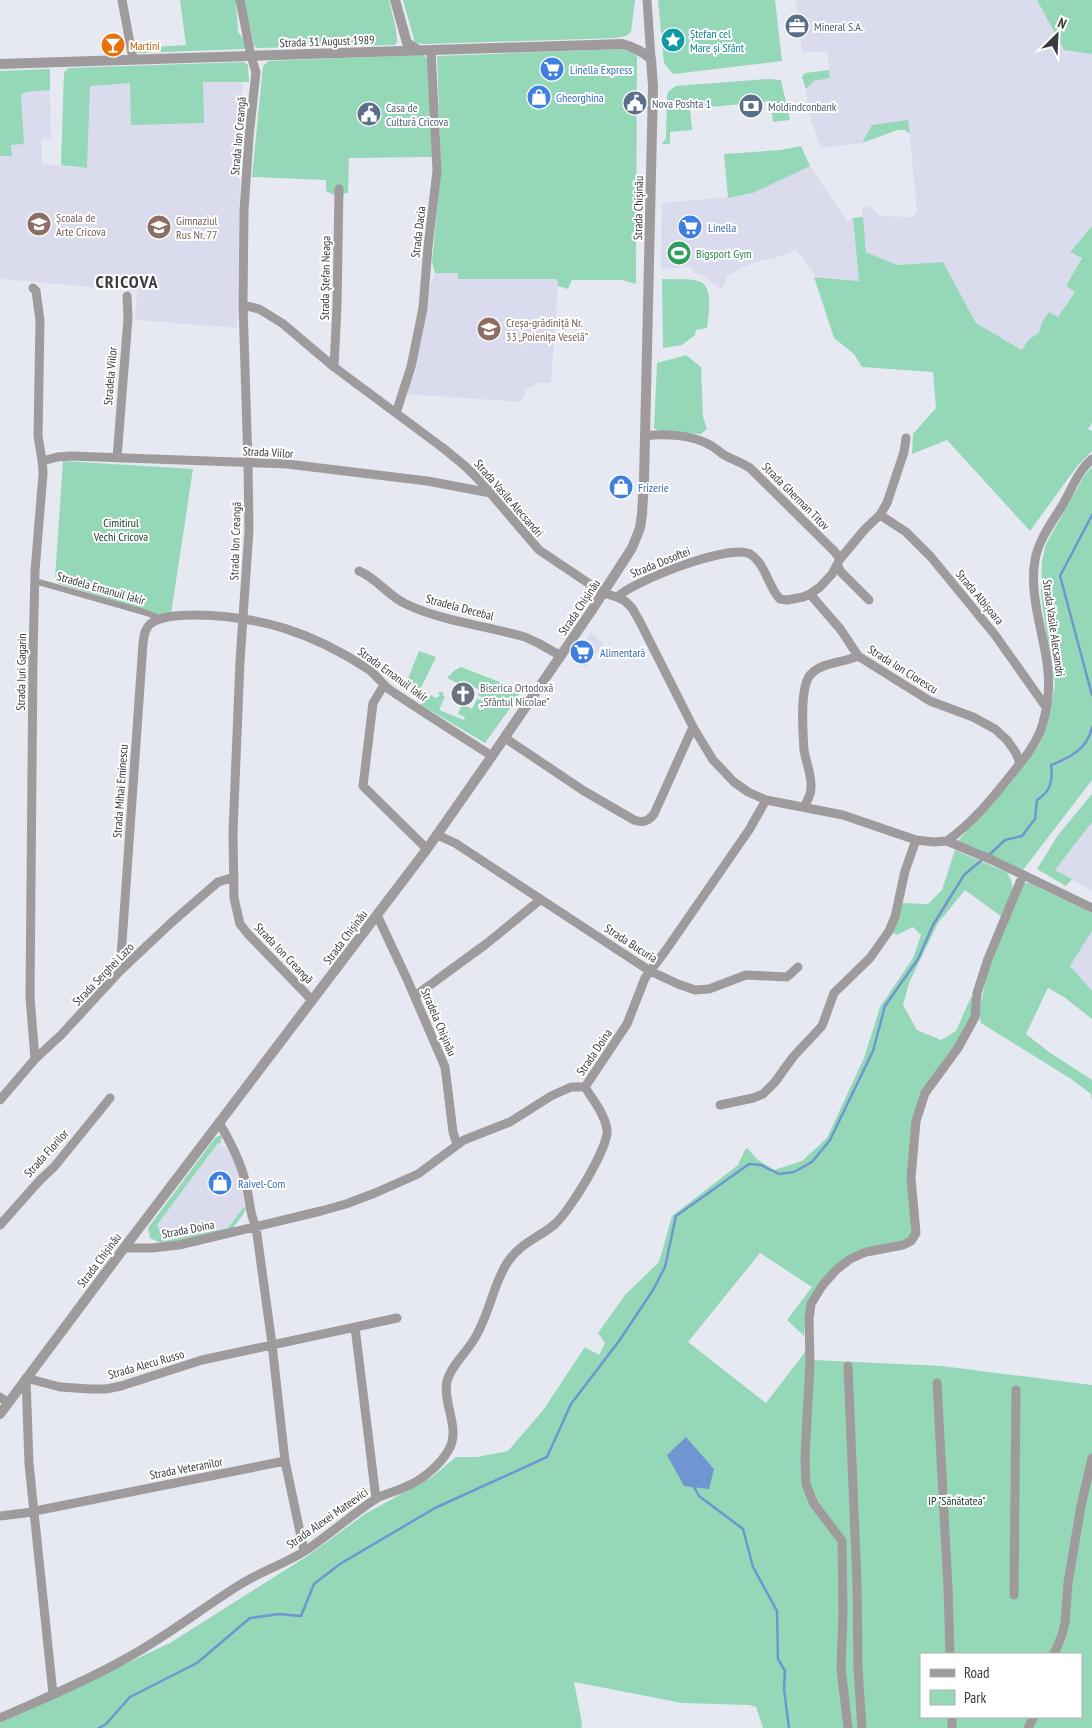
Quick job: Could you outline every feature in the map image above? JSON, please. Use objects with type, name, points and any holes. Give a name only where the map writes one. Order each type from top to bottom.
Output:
[{"type":"street","points":[[122,0],[133,59]]},
{"type":"street","name":"Strada Ion Creangă","points":[[240,0],[256,72],[244,211],[243,305],[249,530],[232,832],[234,898],[240,924],[312,1000]]},
{"type":"street","points":[[395,0],[407,43],[418,50]]},
{"type":"street","name":"Strada Chișinău","points":[[0,1414],[4,1400],[26,1378],[427,849],[561,656],[632,548],[640,528],[642,514],[645,436],[653,86],[646,0]]},
{"type":"street","name":"Strada 31 August 1989","points":[[0,64],[622,44],[634,47],[651,60]]},
{"type":"street","name":"Strada Dacia","points":[[396,413],[412,367],[423,308],[437,171],[431,50]]},
{"type":"street","name":"Strada Ștefan Neaga","points":[[334,367],[339,190]]},
{"type":"street","name":"Strada Iuri Gagarin","points":[[32,288],[36,291],[40,321],[38,436],[43,461],[35,581],[33,676],[30,997],[35,1059]]},
{"type":"street","name":"Stradela Viilor","points":[[117,458],[128,318],[127,296]]},
{"type":"street","name":"Strada Vasile Alecsandri","points":[[243,305],[260,309],[282,323],[334,367],[465,466],[491,493],[539,550],[603,593],[617,596]]},
{"type":"street","name":"Strada Gherman Titov","points":[[645,436],[677,436],[700,440],[750,468],[834,551],[841,572],[869,600]]},
{"type":"street","points":[[810,594],[830,577],[838,562],[864,529],[880,515],[887,502],[904,452],[906,438]]},
{"type":"street","name":"Strada Viilor","points":[[43,461],[71,456],[287,464],[427,481],[491,493]]},
{"type":"street","name":"Strada Vasile Alecsandri","points":[[947,841],[968,825],[1020,763],[1040,731],[1046,707],[1049,678],[1036,604],[1035,560],[1045,535],[1065,502],[1080,471],[1092,458]]},
{"type":"street","name":"Strada Albișoara","points":[[880,515],[906,532],[931,556],[995,635],[1046,707]]},
{"type":"street","name":"Strada Dosoftei","points":[[617,596],[631,587],[684,564],[705,558],[745,552],[755,558],[780,599],[792,600],[810,594]]},
{"type":"street","name":"Stradela Decebal","points":[[359,571],[378,582],[392,596],[406,604],[424,611],[525,637],[538,642],[561,656]]},
{"type":"street","name":"Stradela Emanuil Iakir","points":[[35,581],[159,618]]},
{"type":"street","name":"Strada Ion Ciorescu","points":[[810,594],[841,630],[858,656],[930,702],[973,717],[995,729],[1016,753],[1020,763]]},
{"type":"street","points":[[617,596],[626,601],[632,608],[713,760],[723,772],[748,792],[766,800],[851,817],[916,840],[947,841],[992,860],[1092,908]]},
{"type":"street","name":"Strada Emanuil Iakir","points":[[159,618],[185,615],[244,618],[310,636],[370,670],[384,685],[492,756]]},
{"type":"street","name":"Strada Mihai Eminescu","points":[[120,971],[142,658],[146,629],[153,621],[159,618]]},
{"type":"street","points":[[804,807],[811,788],[811,779],[804,752],[803,705],[808,676],[826,665],[847,661],[858,656]]},
{"type":"street","points":[[384,685],[373,702],[363,786],[427,849]]},
{"type":"street","points":[[505,738],[584,791],[640,822],[650,819],[654,814],[694,727]]},
{"type":"street","name":"Strada Doina","points":[[124,1248],[152,1248],[179,1245],[346,1204],[375,1194],[418,1174],[464,1140],[510,1122],[561,1091],[571,1087],[585,1087],[627,1024],[645,978],[749,830],[766,800]]},
{"type":"street","name":"Strada Bucuria","points":[[437,835],[455,843],[540,900],[606,941],[650,972],[695,990],[709,989],[746,975],[787,977],[798,967]]},
{"type":"street","points":[[720,1105],[763,1094],[775,1082],[793,1057],[822,1026],[834,993],[870,958],[889,931],[895,917],[905,871],[916,840]]},
{"type":"street","points":[[848,1728],[841,1668],[843,1614],[842,1541],[814,1504],[806,1484],[805,1456],[811,1304],[822,1286],[836,1270],[850,1259],[866,1252],[911,1241],[916,1232],[911,1178],[916,1121],[924,1093],[958,1048],[975,1017],[977,993],[988,959],[1023,875]]},
{"type":"street","name":"Strada Serghei Lazo","points":[[0,1100],[35,1059],[61,1035],[120,971],[218,882],[234,877]]},
{"type":"street","points":[[415,996],[486,944],[540,900]]},
{"type":"street","name":"Stradela Chişinău","points":[[377,915],[445,1066],[453,1132],[457,1145]]},
{"type":"street","name":"Strada Alexei Mateevici","points":[[0,1718],[125,1660],[240,1584],[304,1551],[376,1499],[420,1480],[448,1452],[452,1444],[453,1435],[446,1389],[451,1372],[474,1340],[488,1314],[500,1277],[507,1264],[517,1251],[532,1238],[554,1226],[560,1220],[580,1191],[602,1149],[608,1131],[598,1107],[585,1087]]},
{"type":"street","name":"Strada Florilor","points":[[0,1225],[54,1167],[110,1098]]},
{"type":"street","points":[[219,1122],[234,1149],[246,1184],[250,1210],[256,1226],[285,1461],[304,1551]]},
{"type":"street","name":"Strada Alecu Russo","points":[[26,1378],[60,1387],[106,1389],[202,1360],[397,1318]]},
{"type":"street","points":[[355,1327],[376,1499]]},
{"type":"street","points":[[848,1366],[857,1583],[858,1669],[862,1728]]},
{"type":"street","points":[[26,1378],[29,1464],[33,1511],[53,1694]]},
{"type":"street","points":[[937,1383],[950,1653]]},
{"type":"street","points":[[1014,1595],[1016,1390]]},
{"type":"street","points":[[1054,1653],[1065,1622],[1068,1583],[1081,1506],[1092,1458]]},
{"type":"street","name":"Strada Veteranilor","points":[[0,1516],[285,1461]]},
{"type":"shaded area","points":[[796,0],[1037,0],[1064,50],[1092,54],[1092,226],[1070,252],[1082,258],[1066,285],[1075,291],[1058,317],[1049,312],[1042,322],[1039,333],[1028,340],[1022,350],[976,323],[943,262],[897,265],[866,252],[862,207],[869,206],[880,216],[913,217],[917,211],[908,120],[872,125],[862,143],[821,148],[810,117],[806,89],[814,81],[830,78],[827,51],[802,53],[800,31],[794,31],[793,20],[798,19]]},
{"type":"shaded area","name":"Gimnaziul Rus Nr. 77","points":[[242,81],[237,328],[135,320],[137,291],[0,279],[0,156],[12,156],[11,145],[24,144],[21,95],[26,92],[50,90],[51,139],[41,140],[42,164],[86,168],[90,85]]},
{"type":"shaded area","points":[[810,166],[847,221],[853,218],[859,281],[816,276],[796,250],[782,256],[752,263],[728,275],[722,290],[703,276],[693,272],[692,267],[661,269],[662,203],[748,195]]},
{"type":"shaded area","name":"Creșa-grădiniță Nr. 33 „Poienița Veselă”","points":[[435,273],[459,273],[459,279],[557,279],[551,383],[539,383],[526,390],[521,402],[406,394],[415,373],[431,283]]},
{"type":"shaded area","points":[[591,633],[603,643],[586,669],[573,660]]},
{"type":"shaded area","points":[[1092,822],[1092,891],[1055,870]]},
{"type":"shaded area","points":[[1092,931],[1092,991],[1070,966]]},
{"type":"shaded area","name":"Raivel-Com","points":[[218,1143],[231,1152],[242,1180],[244,1207],[228,1228],[164,1241],[157,1225]]},
{"type":"green space","points":[[180,0],[236,0],[238,32],[244,40],[245,49],[138,53],[133,48],[186,45]]},
{"type":"green space","points":[[244,0],[389,0],[397,42],[395,45],[257,48],[254,46]]},
{"type":"green space","points":[[403,0],[635,0],[631,32],[626,36],[616,38],[425,44],[415,43]]},
{"type":"green space","points":[[658,0],[775,0],[782,61],[673,74],[664,63]]},
{"type":"green space","points":[[1037,0],[1092,0],[1092,54],[1064,50]]},
{"type":"green space","points":[[620,49],[634,53],[637,56],[636,284],[622,280],[572,280],[568,289],[558,286],[557,279],[458,279],[458,273],[435,273],[432,262],[441,170],[437,56]]},
{"type":"green space","points":[[423,55],[428,59],[432,157],[349,158],[348,193],[334,195],[326,191],[326,180],[252,177],[263,66],[269,61]]},
{"type":"green space","points":[[244,62],[248,65],[249,82],[203,82],[204,123],[131,125],[130,83],[90,86],[87,168],[61,165],[64,72],[69,68]]},
{"type":"green space","points":[[50,69],[50,90],[26,92],[21,95],[24,144],[11,145],[12,156],[0,156],[0,71]]},
{"type":"green space","points":[[829,70],[830,78],[814,81],[806,89],[802,77],[805,73]]},
{"type":"green space","points":[[768,79],[781,80],[790,120],[773,122],[771,101],[690,109],[692,130],[670,132],[670,144],[662,144],[666,138],[667,95],[676,86]]},
{"type":"green space","points":[[908,120],[910,134],[905,130],[898,130],[862,143],[872,125]]},
{"type":"green space","points":[[801,146],[810,166],[753,193],[728,198],[724,154],[780,150]]},
{"type":"green space","points":[[863,217],[866,252],[897,265],[943,262],[976,323],[1022,350],[1028,340],[1039,333],[1042,322],[1049,312],[1058,317],[1075,292],[1066,286],[1082,258],[1070,252],[1092,226],[1092,423],[1088,429],[1092,431],[1092,451],[1078,465],[1030,531],[947,440],[912,454],[913,434],[936,408],[933,372],[862,367],[854,354],[834,338],[814,277],[859,281],[853,218]]},
{"type":"green space","points":[[662,279],[698,281],[707,288],[709,294],[707,328],[696,330],[695,335],[682,345],[663,348]]},
{"type":"green space","points":[[686,355],[701,367],[703,417],[707,429],[701,434],[659,431],[654,428],[657,363]]},
{"type":"green space","name":"Cimitirul Vechi Cricova","points":[[63,461],[193,469],[171,614],[161,615],[57,583],[55,579]]},
{"type":"green space","points":[[1092,467],[1092,780],[1023,870],[957,842],[1039,746],[1047,723],[1055,685],[1041,594],[1042,561],[1046,544],[1084,476]]},
{"type":"green space","points":[[419,651],[436,657],[420,690],[406,684]]},
{"type":"green space","points":[[461,667],[520,690],[518,697],[485,743],[421,705],[432,695],[434,698],[440,696],[438,692],[443,692],[445,696],[439,710],[464,720],[465,717],[458,714],[462,704],[472,709],[477,699],[483,701],[484,698],[478,695],[480,690],[460,681],[459,684],[447,678]]},
{"type":"green space","points":[[1092,794],[1092,822],[1055,870],[1072,879],[1066,886],[1037,869],[1058,835]]},
{"type":"green space","name":"IP \"Sănătatea\"","points":[[955,850],[1006,872],[1012,883],[1012,894],[1002,917],[965,890],[938,923],[909,983],[903,1005],[917,1030],[941,1040],[956,1031],[971,997],[974,998],[971,1016],[914,1120],[913,1229],[908,1238],[902,1242],[832,1270],[805,1316],[804,1336],[787,1320],[812,1287],[760,1253],[688,1342],[766,1403],[805,1352],[812,1352],[813,1360],[942,1366],[1092,1385],[1092,1728],[763,1728],[756,1707],[749,1705],[682,1703],[574,1682],[582,1723],[581,1728],[0,1728],[0,1723],[170,1643],[309,1555],[365,1514],[432,1477],[456,1457],[477,1457],[508,1451],[544,1409],[585,1347],[599,1355],[605,1343],[598,1333],[625,1295],[659,1262],[672,1216],[738,1165],[747,1148],[758,1160],[774,1170],[802,1161],[827,1138],[864,1058],[880,1007],[913,958],[921,935],[913,927],[897,935],[893,933],[901,903],[928,904],[942,890]]},
{"type":"green space","points":[[1022,883],[1029,883],[1092,913],[1092,931],[1070,966],[1092,991],[1092,1019],[1064,997],[1048,988],[1026,1034],[1049,1052],[1092,1080],[1092,1101],[1091,1094],[1071,1079],[981,1023],[979,1014],[989,962]]},
{"type":"green space","points":[[220,1135],[222,1137],[220,1144],[218,1143],[157,1225],[164,1241],[228,1228],[244,1207],[246,1208],[244,1213],[230,1232],[163,1244],[150,1238],[148,1228],[215,1138]]},
{"type":"water","points":[[686,1437],[714,1469],[709,1489],[684,1486],[667,1455]]},
{"type":"waterway","points":[[1092,515],[1060,576],[1092,695]]},
{"type":"waterway","points":[[988,856],[1005,840],[1022,836],[1035,819],[1037,800],[1042,797],[1050,785],[1052,776],[1051,765],[1077,752],[1090,735],[1092,727]]},
{"type":"waterway","points":[[99,1728],[106,1724],[130,1697],[197,1663],[250,1618],[279,1614],[301,1616],[314,1584],[340,1564],[435,1508],[547,1457],[571,1404],[619,1341],[653,1290],[665,1267],[676,1216],[749,1164],[761,1165],[779,1174],[794,1172],[812,1162],[830,1140],[873,1051],[885,1006],[918,959],[933,925],[964,875],[983,859]]},
{"type":"waterway","points":[[694,1487],[699,1496],[743,1529],[753,1567],[777,1611],[778,1659],[785,1671],[784,1689],[789,1728]]},
{"type":"place","name":"Mineral S.A.","points":[[797,26]]},
{"type":"place","name":"Ștefan cel Mare și Sfânt","points":[[673,40]]},
{"type":"place","name":"Martini","points":[[113,45]]},
{"type":"place","name":"Linella Express","points":[[552,69]]},
{"type":"place","name":"Gheorghina","points":[[539,97]]},
{"type":"place","name":"Nova Poshta 1","points":[[635,103]]},
{"type":"place","name":"Moldindconbank","points":[[751,106]]},
{"type":"place","name":"Casa de Cultură Cricova","points":[[369,114]]},
{"type":"place","name":"Școala de Arte Cricova","points":[[39,224]]},
{"type":"place","name":"Gimnaziul Rus Nr. 77","points":[[159,227]]},
{"type":"place","name":"Linella","points":[[690,227]]},
{"type":"place","name":"Bigsport Gym","points":[[679,253]]},
{"type":"place","name":"Creșa-grădiniță Nr. 33 „Poienița Veselă”","points":[[489,329]]},
{"type":"place","name":"Frizerie","points":[[621,487]]},
{"type":"place","name":"Alimentară","points":[[582,652]]},
{"type":"place","name":"Biserica Ortodoxă „Sfântul Nicolae”","points":[[463,694]]},
{"type":"place","name":"Raivel-Com","points":[[220,1183]]},
{"type":"district","name":"CRICOVA","points":[[127,281]]}]
